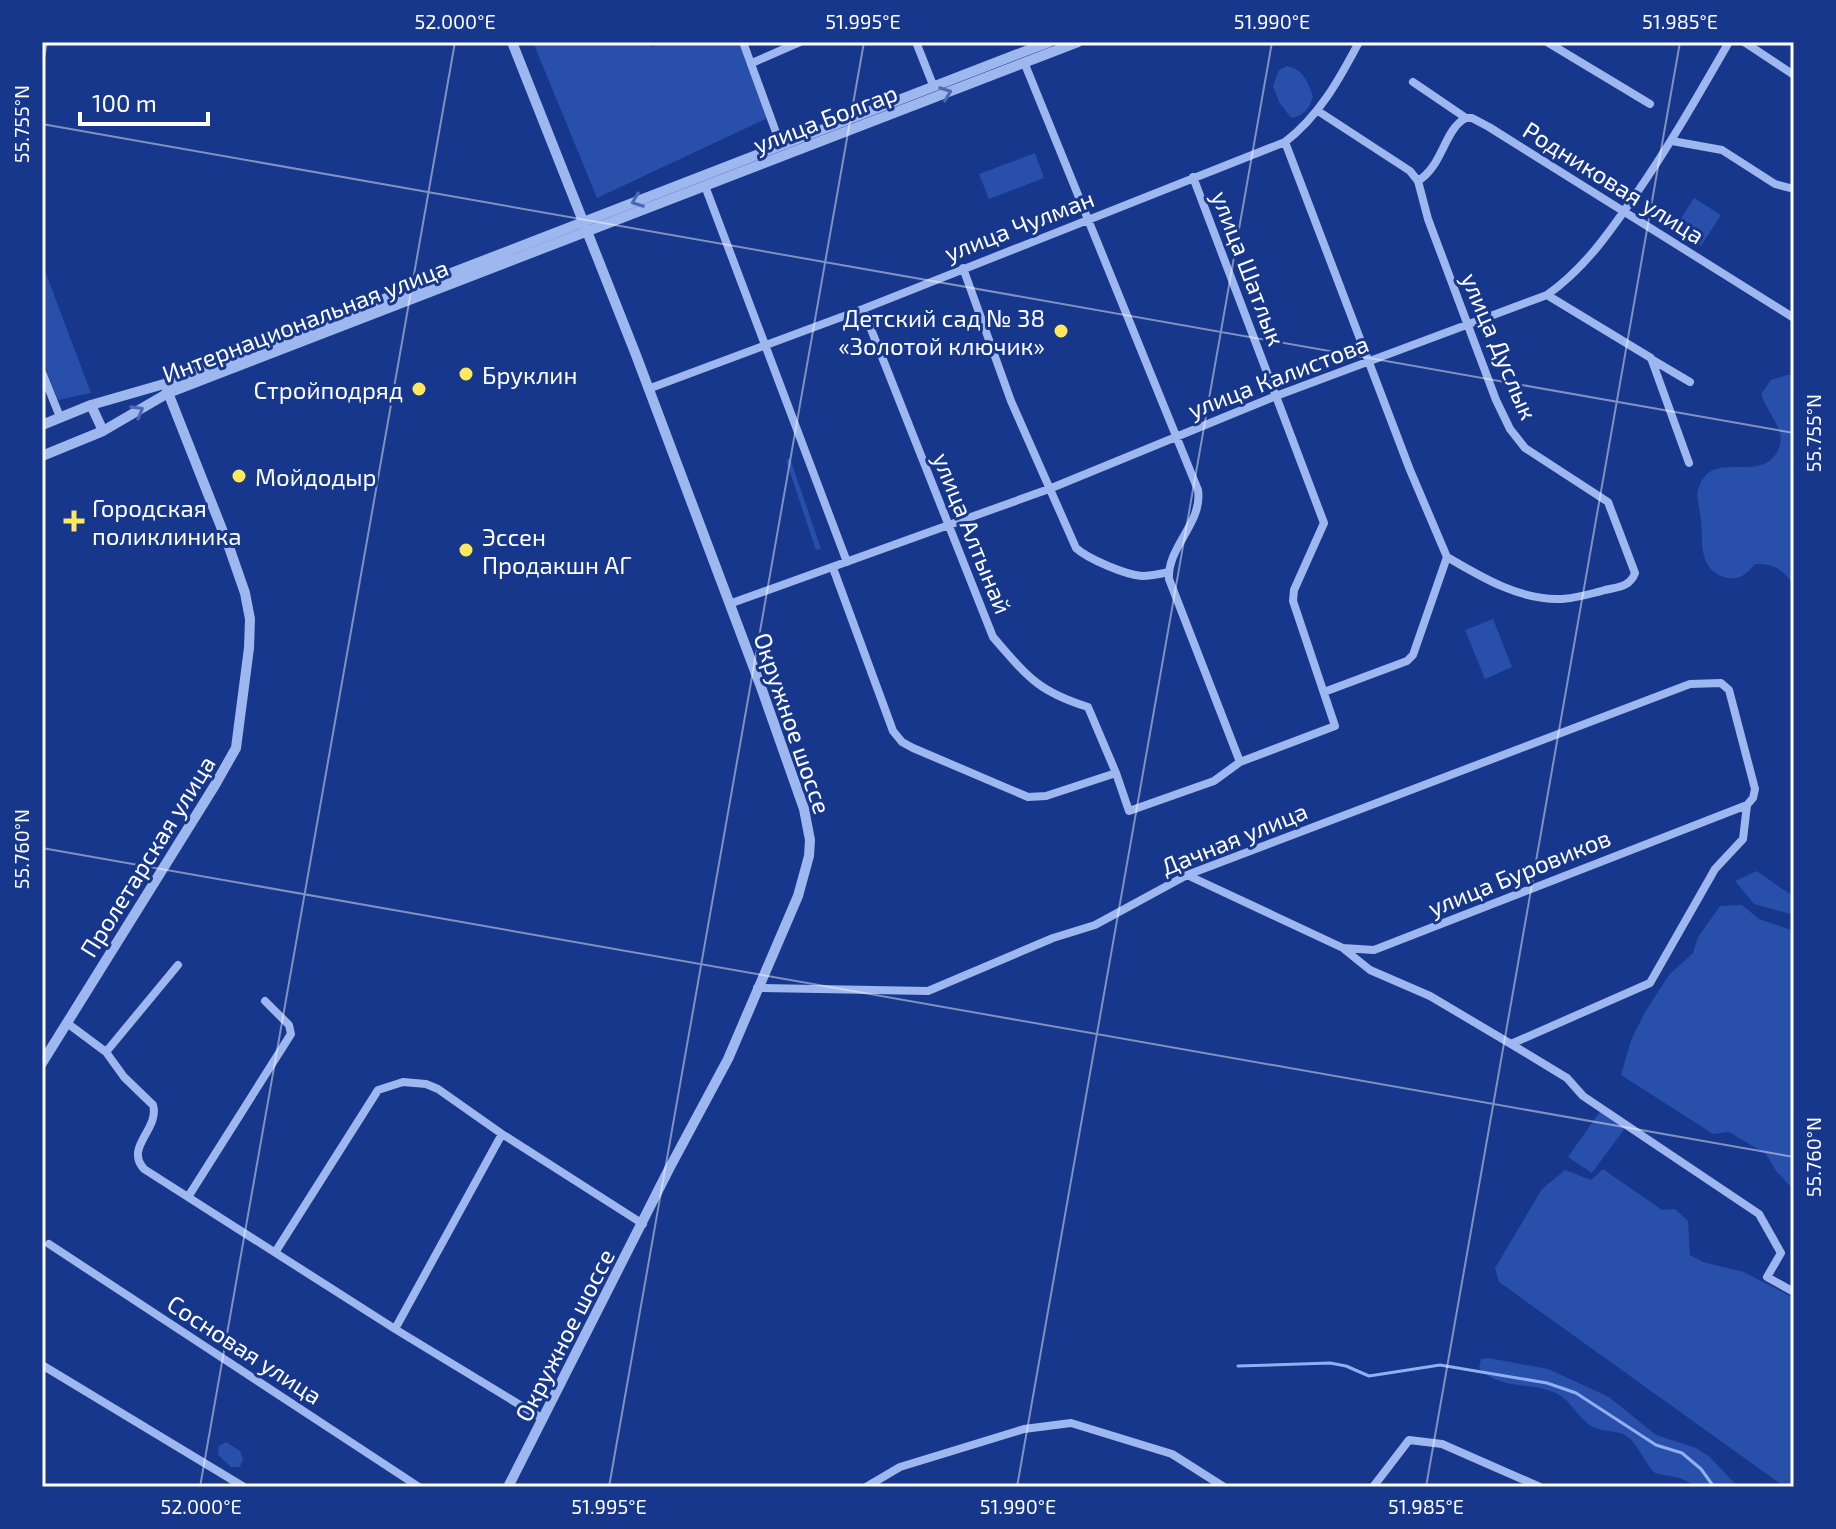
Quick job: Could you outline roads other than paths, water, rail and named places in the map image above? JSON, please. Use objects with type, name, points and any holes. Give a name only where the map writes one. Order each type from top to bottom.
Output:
[{"type":"street","name":"Окружное шоссе","points":[[508,1487],[728,1059],[798,896],[810,840],[795,783],[729,604],[512,42]]},
{"type":"street","points":[[743,42],[781,146]]},
{"type":"street","points":[[752,63],[800,42]]},
{"type":"street","points":[[916,42],[933,85]]},
{"type":"street","name":"улица Болгар","points":[[585,228],[933,85],[1049,42]]},
{"type":"street","name":"улица Болгар","points":[[585,228],[705,186],[1078,42]]},
{"type":"street","name":"улица Чулман","points":[[648,389],[863,309],[1285,142],[1318,111],[1359,42]]},
{"type":"street","points":[[1547,42],[1650,104]]},
{"type":"street","name":"улица Калистова","points":[[729,604],[1049,489],[1276,396],[1547,295],[1586,262],[1623,212],[1672,141],[1729,42]]},
{"type":"street","points":[[1744,42],[1794,75]]},
{"type":"street","points":[[1024,62],[1198,490],[1199,504],[1169,572],[1240,762]]},
{"type":"street","name":"Родниковая улица","points":[[1413,82],[1466,118],[1489,127],[1794,318]]},
{"type":"street","points":[[1318,111],[1410,171],[1418,181],[1433,169],[1458,123],[1466,118]]},
{"type":"street","points":[[1672,141],[1722,150],[1775,184],[1794,189]]},
{"type":"street","points":[[1285,142],[1410,470],[1447,557],[1413,655],[1407,661],[1324,692]]},
{"type":"street","name":"улица Шатлык","points":[[1193,177],[1324,523],[1292,596],[1335,726],[1240,762]]},
{"type":"street","name":"улица Дуслык","points":[[1418,181],[1428,219],[1496,400],[1510,429],[1534,455],[1608,502],[1635,573],[1632,580],[1623,586],[1572,598],[1544,598],[1516,592],[1447,557]]},
{"type":"street","points":[[705,186],[847,562]]},
{"type":"street","name":"Интернациональная улица","points":[[42,425],[91,405],[166,389],[585,228]]},
{"type":"street","points":[[963,268],[1011,401],[1074,544],[1080,552],[1133,575],[1169,572]]},
{"type":"street","points":[[1547,295],[1690,382]]},
{"type":"street","name":"улица Алтынай","points":[[863,309],[993,637],[1030,680],[1058,697],[1088,707],[1129,811],[1214,781],[1240,762]]},
{"type":"street","points":[[1651,358],[1689,463]]},
{"type":"street","points":[[42,372],[60,417]]},
{"type":"street","name":"Интернациональная улица","points":[[42,456],[103,431],[166,389]]},
{"type":"street","name":"Пролетарская улица","points":[[42,1063],[233,756],[239,733],[249,648],[249,607],[227,542],[166,389]]},
{"type":"street","points":[[91,405],[103,431]]},
{"type":"street","points":[[833,568],[893,731],[902,742],[1028,797],[1046,796],[1116,773]]},
{"type":"street","name":"Дачная улица","points":[[757,988],[928,991],[1053,938],[1095,925],[1187,875],[1690,684],[1721,683],[1732,696],[1755,789],[1747,805]]},
{"type":"street","points":[[1511,1044],[1650,983],[1715,869],[1743,839],[1747,805]]},
{"type":"street","name":"улица Буровиков","points":[[1187,875],[1343,948],[1365,951],[1382,948],[1747,805]]},
{"type":"street","points":[[1343,948],[1370,970],[1430,996],[1567,1078],[1583,1096],[1759,1214],[1781,1253],[1767,1277],[1794,1292]]},
{"type":"street","points":[[106,1052],[178,965]]},
{"type":"street","points":[[189,1196],[291,1034],[289,1025],[265,1001]]},
{"type":"street","points":[[67,1023],[106,1052],[124,1077],[150,1100],[155,1109],[154,1119],[137,1151],[138,1161],[144,1169],[543,1419]]},
{"type":"street","points":[[276,1251],[378,1090],[403,1082],[426,1084],[438,1089],[643,1224]]},
{"type":"street","points":[[395,1329],[502,1134]]},
{"type":"street","name":"Сосновая улица","points":[[49,1244],[419,1487]]},
{"type":"street","points":[[42,1365],[244,1487]]},
{"type":"street","points":[[866,1487],[912,1463],[1024,1429],[1071,1423],[1172,1454],[1224,1487]]},
{"type":"street","points":[[1373,1487],[1409,1440],[1442,1444],[1540,1487]]},
{"type":"waterway","points":[[1238,1366],[1330,1363],[1369,1376],[1440,1365],[1547,1383],[1576,1393],[1656,1445],[1682,1453],[1701,1469],[1714,1487]]},
{"type":"place","name":"Детский сад № 38 «Золотой ключик»","points":[[1061,331]]},
{"type":"place","name":"Бруклин","points":[[466,374]]},
{"type":"place","name":"Стройподряд","points":[[419,389]]},
{"type":"place","name":"Мойдодыр","points":[[239,476]]},
{"type":"place","name":"Городская поликлиника","points":[[74,521]]},
{"type":"place","name":"Эссен Продакшн АГ","points":[[466,550]]}]
